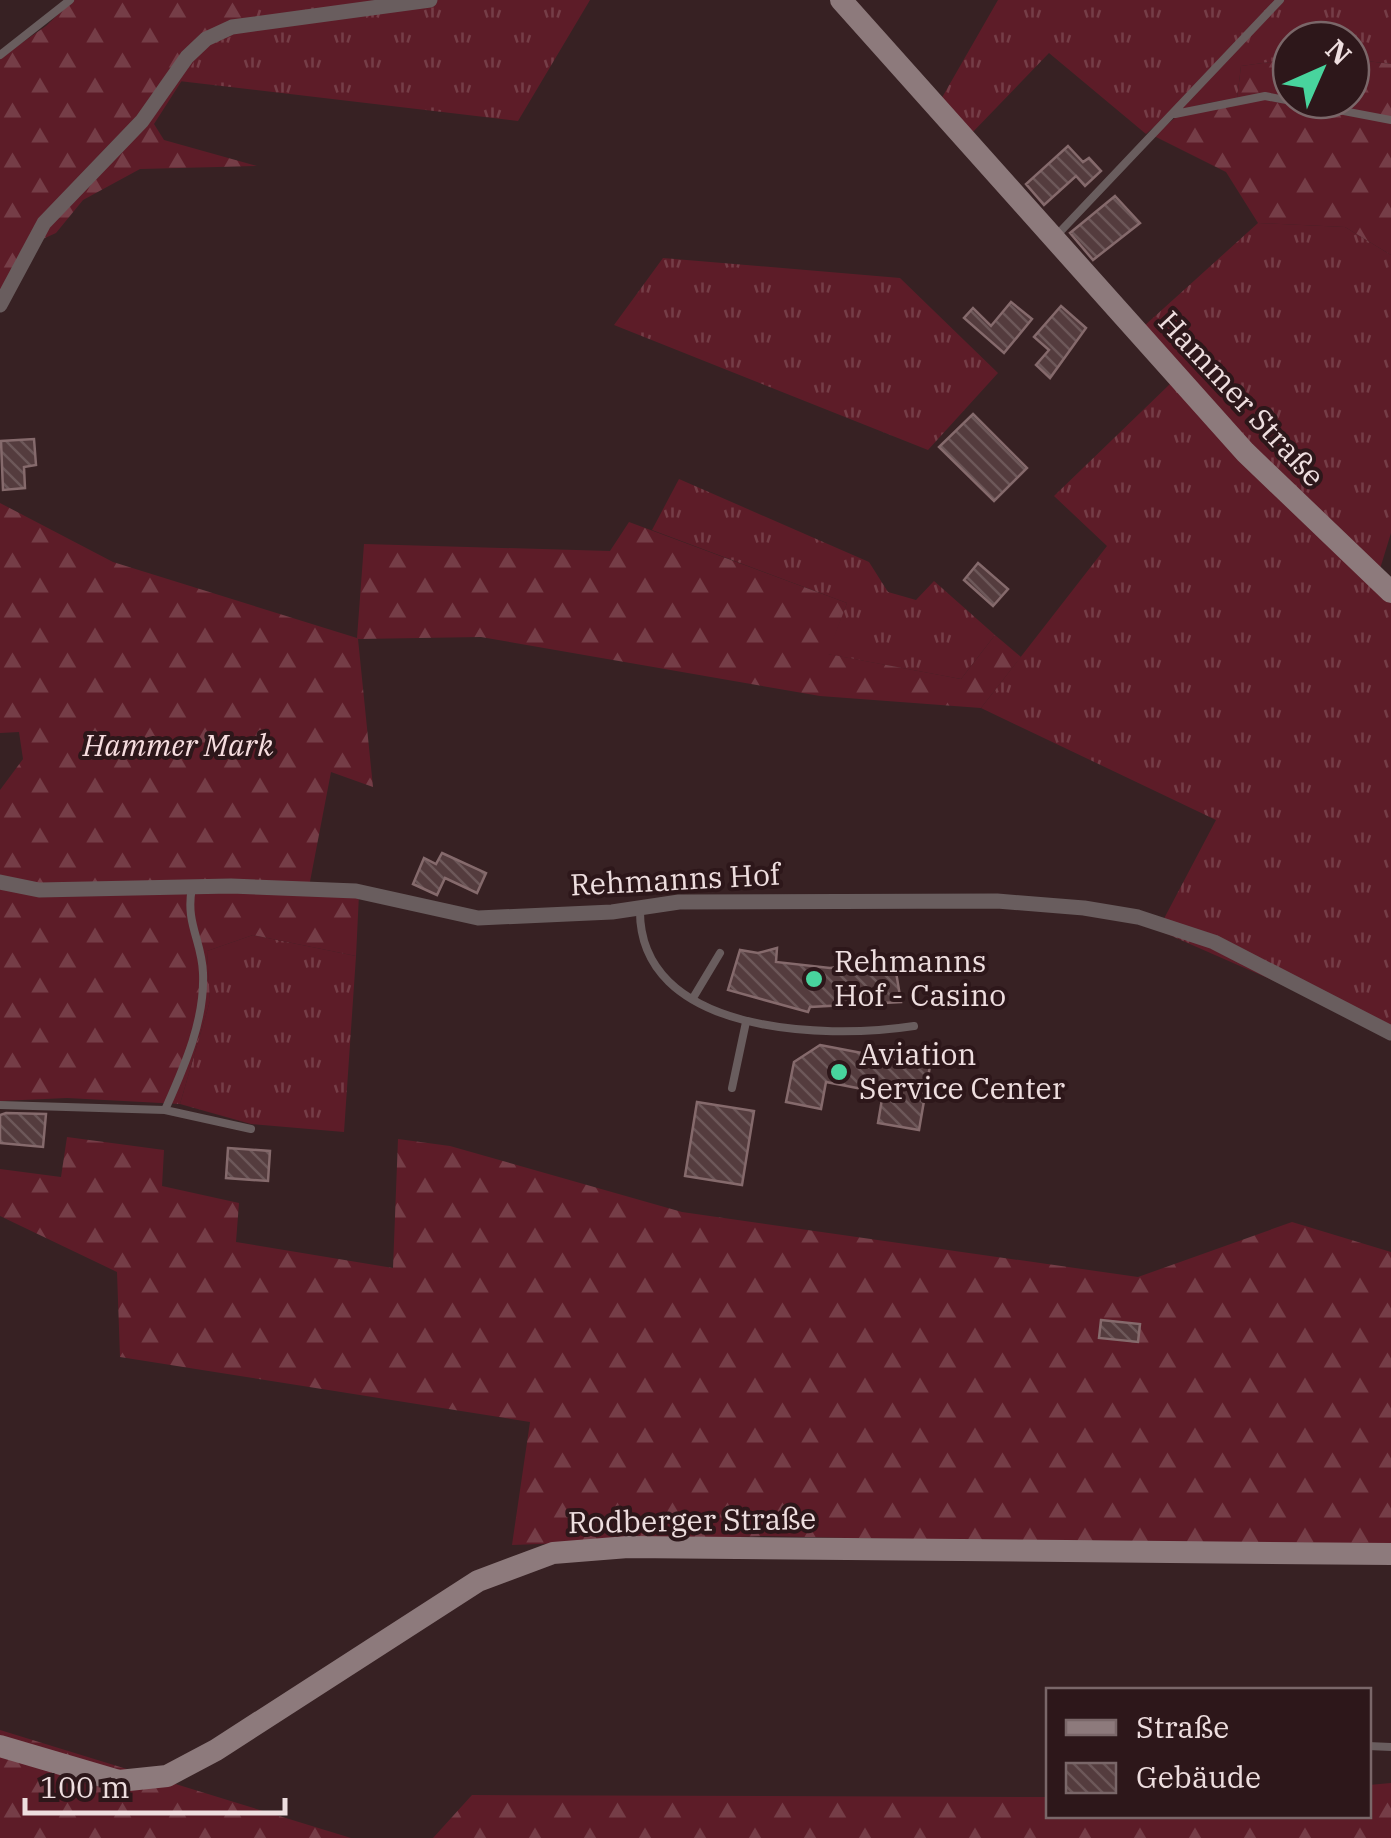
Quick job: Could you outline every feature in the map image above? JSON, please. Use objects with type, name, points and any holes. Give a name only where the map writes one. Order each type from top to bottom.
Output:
[{"type":"street","points":[[0,305],[44,223],[130,136],[187,57],[206,39],[232,27],[430,0]]},
{"type":"street","name":"Hammer Straße","points":[[841,0],[1246,452],[1391,592]]},
{"type":"street","name":"Rehmanns Hof","points":[[3,889],[356,891],[478,918],[679,902],[909,900],[1084,908],[1138,917],[1214,942],[1391,1033]]},
{"type":"street","name":"Rodberger Straße","points":[[0,1746],[119,1781],[166,1776],[216,1750],[478,1581],[553,1553],[628,1546],[1391,1554]]},
{"type":"lane","points":[[0,55],[70,0]]},
{"type":"lane","points":[[1054,239],[1280,0]]},
{"type":"lane","points":[[1164,122],[1187,110],[1265,96],[1391,120]]},
{"type":"lane","points":[[165,1110],[197,1026],[203,971],[187,912],[192,888]]},
{"type":"lane","points":[[640,908],[642,946],[650,965],[668,983],[746,1022],[822,1032],[914,1026]]},
{"type":"lane","points":[[694,998],[720,954]]},
{"type":"lane","points":[[732,1088],[746,1022]]},
{"type":"lane","points":[[0,1104],[165,1110],[251,1130]]},
{"type":"green space","points":[[73,0],[259,0],[253,29],[204,46],[154,124],[164,140],[257,166],[140,169],[83,200],[56,233],[27,246],[0,301],[0,58],[46,26]]},
{"type":"green space","points":[[259,0],[590,0],[518,121],[179,81],[204,46]]},
{"type":"green space","points":[[998,0],[1391,0],[1391,64],[1371,62],[1371,20],[1271,20],[1271,62],[1241,66],[1237,99],[1188,108],[1146,134],[1049,53],[969,136],[940,101]]},
{"type":"green space","points":[[1271,62],[1271,120],[1371,120],[1371,62],[1391,64],[1391,255],[1345,227],[1258,223],[1226,172],[1154,136],[1177,116],[1237,99],[1241,66]]},
{"type":"green space","points":[[1258,223],[1345,227],[1391,255],[1391,533],[1375,585],[1391,603],[1391,1027],[1379,1027],[1158,930],[1216,820],[981,708],[1107,546],[1054,496],[1171,383],[1143,327]]},
{"type":"green space","points":[[663,258],[900,278],[998,373],[928,450],[614,325]]},
{"type":"green space","points":[[679,479],[869,562],[888,592],[916,600],[934,581],[995,635],[961,679],[827,654],[847,603],[652,530]]},
{"type":"green space","name":"Hammer Mark","points":[[0,503],[113,562],[357,638],[364,544],[610,551],[629,522],[847,603],[828,654],[961,679],[995,635],[1021,657],[981,708],[820,696],[481,637],[358,639],[373,787],[331,772],[308,892],[359,894],[356,956],[253,935],[207,951],[210,1001],[180,1104],[67,1098],[0,1101],[0,790],[23,759],[19,732],[0,733]]},
{"type":"green space","points":[[253,935],[356,956],[344,1132],[251,1124],[180,1104],[210,1001],[207,951]]},
{"type":"green space","points":[[67,1137],[164,1150],[162,1186],[239,1203],[236,1242],[393,1268],[398,1139],[450,1146],[682,1212],[1138,1277],[1292,1222],[1391,1252],[1391,1551],[764,1536],[512,1545],[530,1422],[120,1357],[117,1272],[0,1216],[0,1169],[61,1177]]},
{"type":"green space","points":[[0,1730],[351,1838],[0,1838]]},
{"type":"green space","points":[[1391,1783],[1391,1838],[433,1838],[472,1795],[1046,1797],[1046,1818],[1371,1818],[1371,1785]]},
{"type":"building","points":[[1068,146],[1083,162],[1089,158],[1101,171],[1085,186],[1076,176],[1044,205],[1026,184]]},
{"type":"building","points":[[1115,196],[1140,223],[1093,260],[1070,233]]},
{"type":"building","points":[[1011,302],[1032,319],[1004,353],[964,318],[973,308],[991,326]]},
{"type":"building","points":[[1061,306],[1086,328],[1050,378],[1036,365],[1049,350],[1034,337]]},
{"type":"building","points":[[973,414],[1027,468],[994,501],[939,447]]},
{"type":"building","points":[[34,439],[36,465],[24,467],[25,488],[3,490],[1,441]]},
{"type":"building","points":[[978,563],[1008,589],[993,606],[964,580]]},
{"type":"building","points":[[442,853],[486,873],[477,893],[445,878],[437,895],[413,884],[424,858],[436,864]]},
{"type":"building","name":"Rehmanns Hof - Casino","points":[[777,948],[776,962],[830,968],[894,960],[901,1002],[810,1007],[808,1012],[728,990],[740,950],[758,953]]},
{"type":"building","points":[[820,1045],[930,1066],[919,1130],[878,1123],[883,1093],[826,1082],[821,1109],[786,1102],[794,1062]]},
{"type":"building","points":[[697,1102],[754,1111],[742,1185],[685,1176]]},
{"type":"building","points":[[46,1114],[43,1147],[0,1143],[0,1115]]},
{"type":"building","points":[[228,1148],[270,1151],[268,1181],[226,1178]]},
{"type":"building","points":[[1101,1320],[1140,1324],[1138,1342],[1099,1338]]},
{"type":"place","name":"Rehmanns Hof - Casino","points":[[814,979]]},
{"type":"place","name":"Aviation Service Center","points":[[839,1072]]}]
